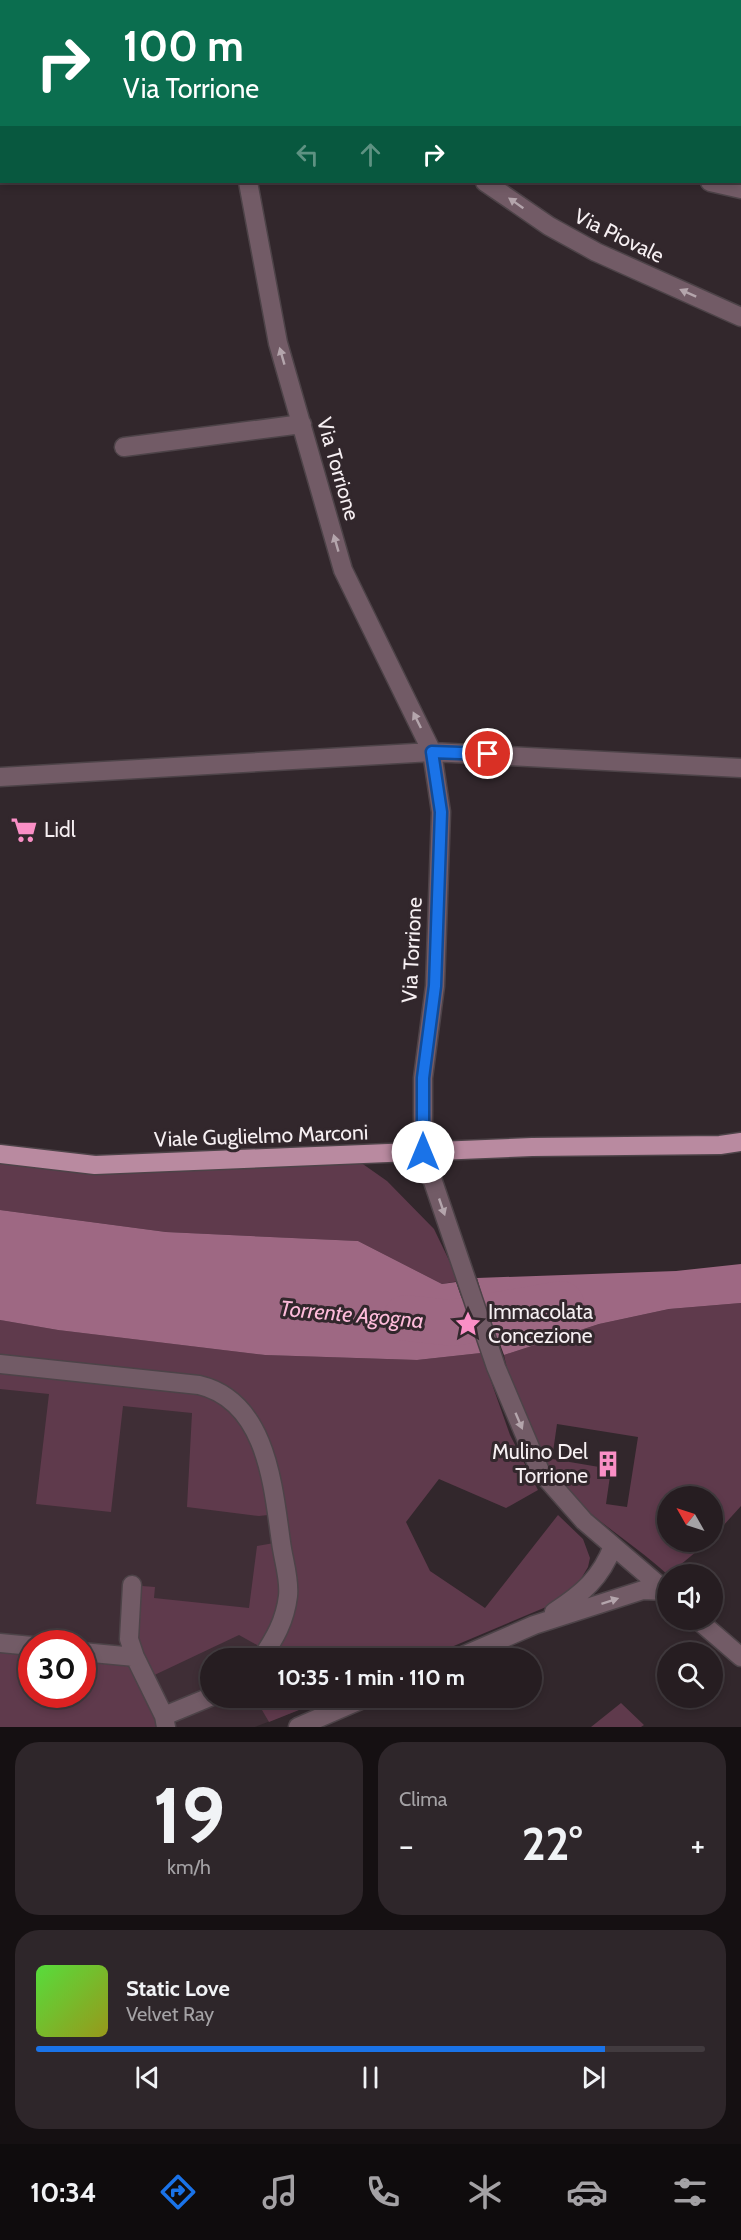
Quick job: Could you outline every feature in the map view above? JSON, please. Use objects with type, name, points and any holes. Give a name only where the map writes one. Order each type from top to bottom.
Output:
[{"type":"main road","name":"Viale Guglielmo Marconi","points":[[0,1154],[95,1166],[423,1152],[720,1145],[741,1142]]},
{"type":"street","name":"Via Torrione","points":[[249,183],[278,343],[344,570],[432,752],[441,812],[435,986],[423,1078],[423,1152],[496,1367],[540,1471],[567,1503],[657,1584]]},
{"type":"street","name":"Via Piovale","points":[[486,183],[549,226],[596,252],[741,317]]},
{"type":"street","points":[[714,183],[741,189]]},
{"type":"street","points":[[124,447],[302,424]]},
{"type":"street","points":[[0,777],[432,752],[741,768]]},
{"type":"street","points":[[0,1364],[199,1385],[213,1388],[239,1410],[262,1444],[272,1477],[288,1593],[278,1634],[268,1648]]},
{"type":"street","points":[[534,1625],[580,1596],[598,1577],[613,1546]]},
{"type":"street","points":[[132,1585],[129,1639],[165,1722],[200,1703]]},
{"type":"street","points":[[481,1648],[534,1625],[643,1590],[657,1591]]},
{"type":"street","points":[[709,1630],[741,1658]]},
{"type":"street","points":[[0,1643],[18,1645]]},
{"type":"street","points":[[96,1653],[135,1657]]},
{"type":"street","points":[[298,1727],[342,1708]]},
{"type":"shaded area","points":[[0,1154],[95,1165],[350,1155],[387,1181],[434,1229],[459,1281],[442,1284],[358,1241],[166,1232],[0,1210]]},
{"type":"shaded area","points":[[741,1303],[741,1506],[723,1526],[723,1486],[657,1486],[657,1552],[696,1552],[681,1564],[657,1566],[581,1505],[547,1468],[524,1420],[504,1355],[599,1324],[669,1309]],"holes":[[[557,1424],[638,1437],[627,1507],[606,1504],[611,1469],[552,1459]]]},
{"type":"shaded area","points":[[0,1320],[58,1330],[265,1355],[344,1358],[420,1648],[200,1648],[200,1708],[303,1708],[255,1727],[0,1727]]},
{"type":"shaded area","points":[[0,1320],[58,1330],[265,1355],[417,1360],[481,1353],[510,1435],[538,1490],[506,1508],[439,1479],[406,1522],[430,1571],[485,1608],[558,1515],[583,1539],[590,1558],[588,1567],[578,1584],[558,1602],[449,1648],[262,1648],[239,1635],[212,1648],[200,1648],[200,1653],[146,1679],[166,1727],[0,1727],[0,1643],[18,1645],[18,1708],[96,1708],[96,1653],[135,1657],[142,1586],[155,1587],[154,1598],[249,1608],[257,1546],[280,1542],[277,1514],[259,1516],[187,1507],[192,1413],[123,1406],[111,1512],[36,1504],[49,1394],[0,1389]]},
{"type":"shaded area","points":[[621,1703],[644,1725],[641,1727],[591,1727]]},
{"type":"shaded area","points":[[261,1708],[304,1708],[269,1722]]},
{"type":"water","points":[[0,1210],[166,1232],[358,1241],[442,1284],[456,1282],[481,1353],[417,1360],[265,1355],[58,1330],[0,1320]]},
{"type":"water","points":[[741,1264],[741,1303],[669,1309],[599,1324],[504,1355],[493,1325],[501,1320],[498,1311],[486,1309],[477,1278],[676,1271]]},
{"type":"waterway","name":"Torrente Agogna","points":[[406,1318],[452,1323],[561,1304]]},
{"type":"place","name":"Lidl","points":[[24,830]]},
{"type":"place","name":"Immacolata Concezione","points":[[468,1324]]},
{"type":"place","name":"Mulino Del Torrione","points":[[608,1464]]},
{"type":"route","points":[[423,1152],[423,1078],[435,986],[441,812],[432,752],[488,754]]}]
